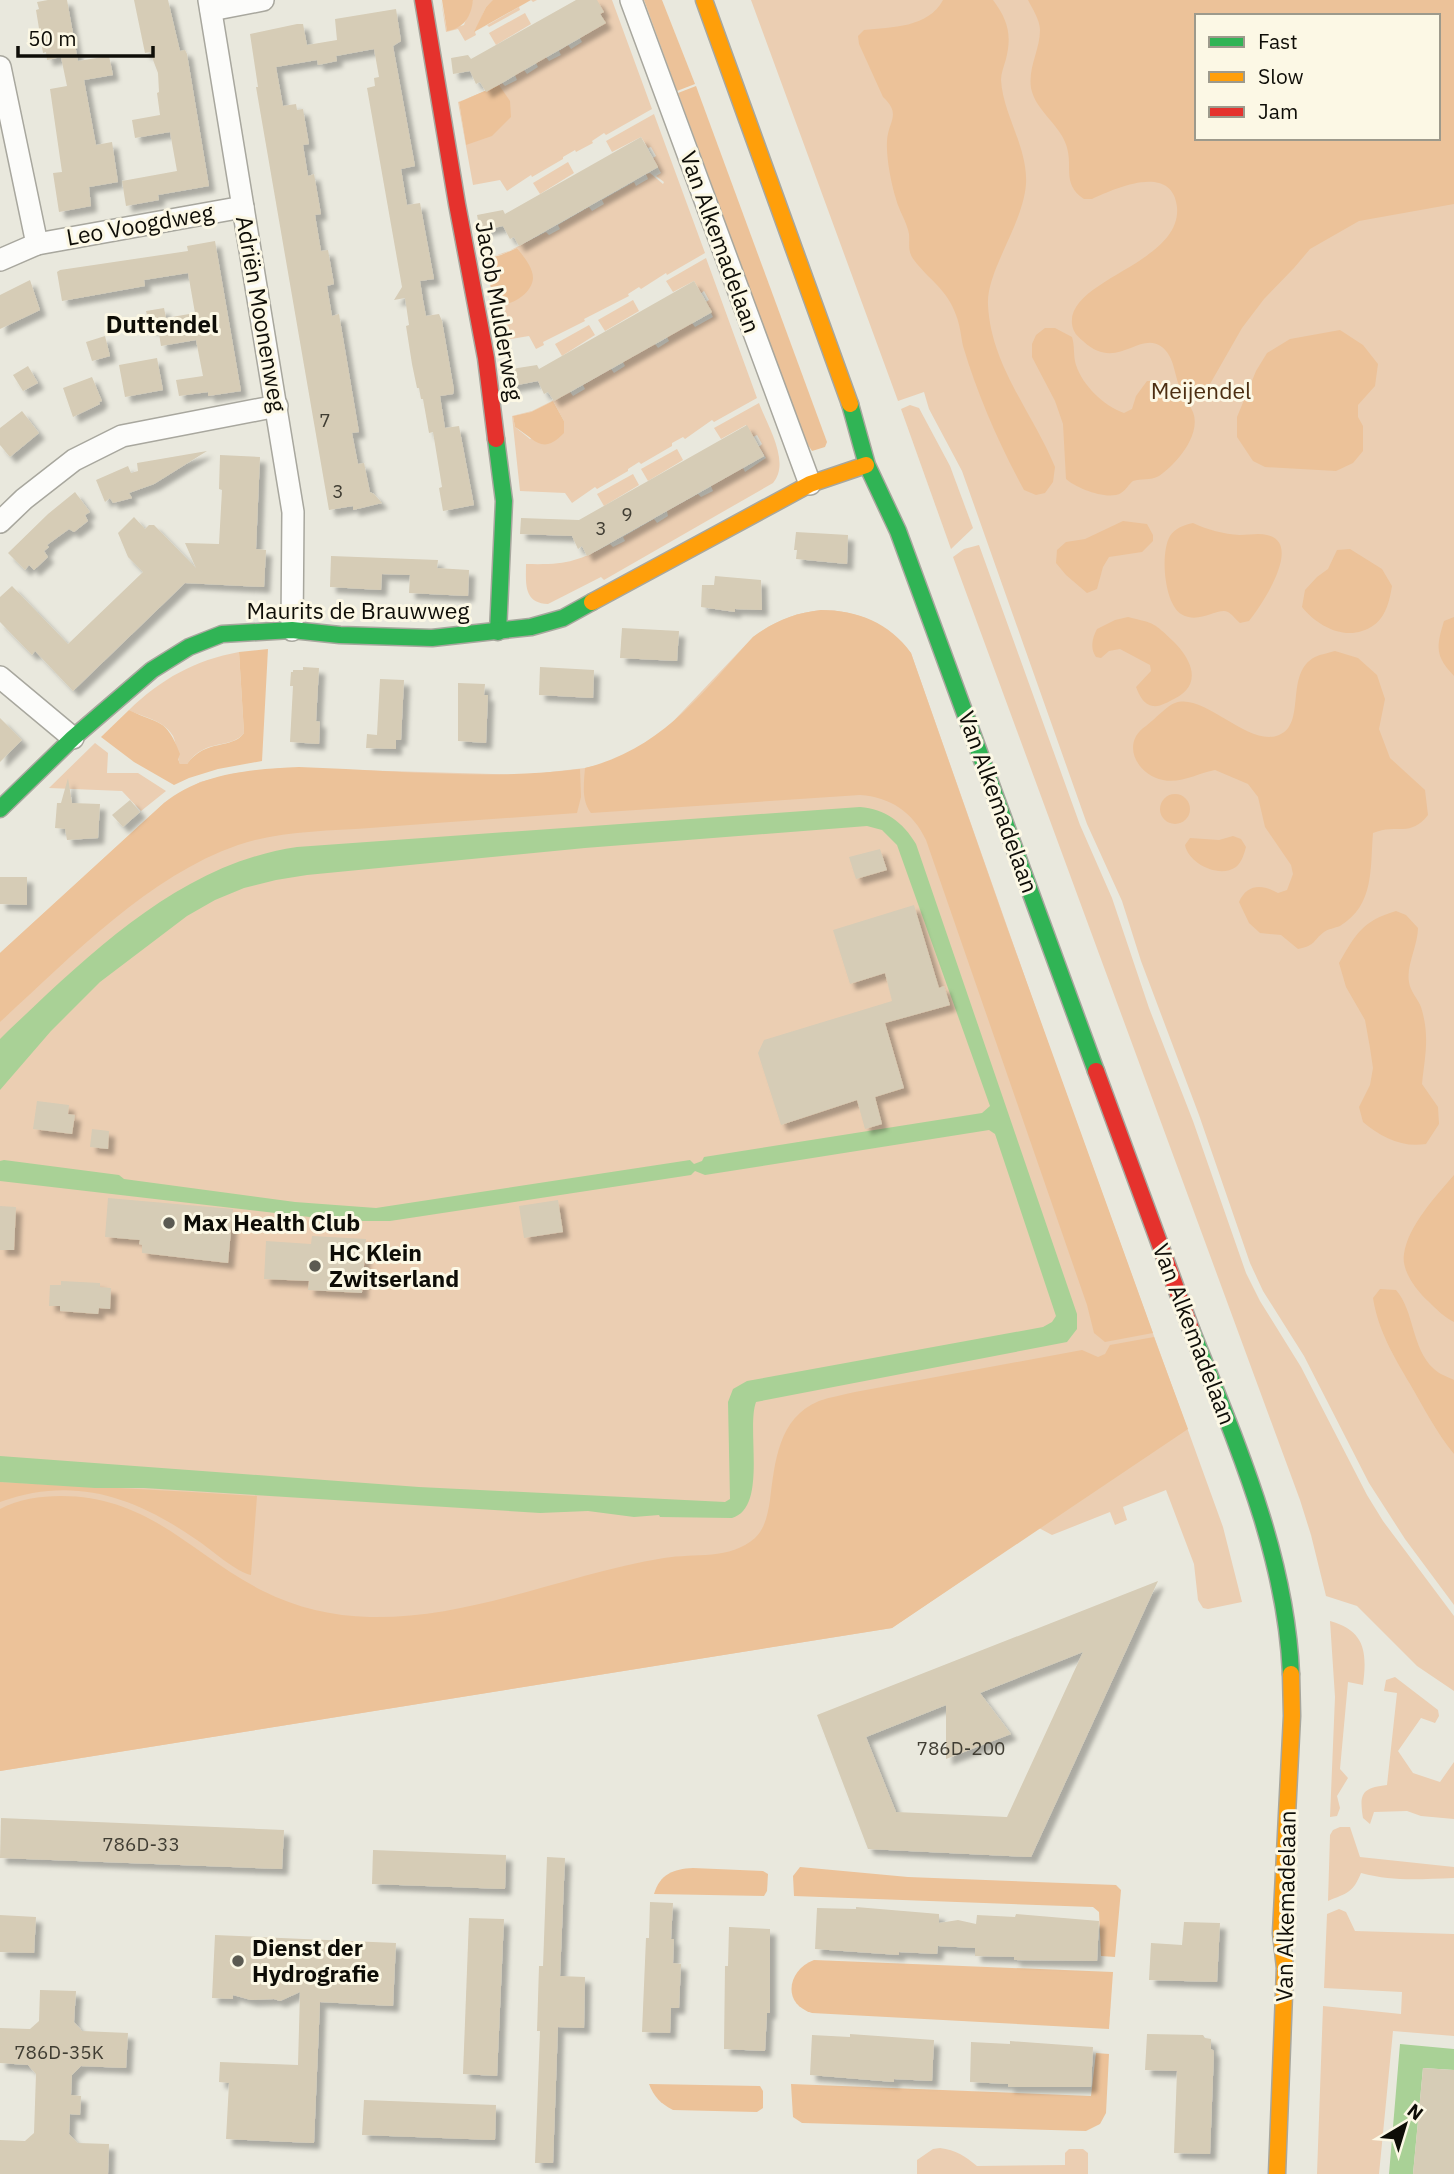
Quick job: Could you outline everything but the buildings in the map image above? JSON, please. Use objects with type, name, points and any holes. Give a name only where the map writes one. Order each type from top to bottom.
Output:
[{"type":"main road","name":"Jacob Mulderweg","points":[[423,0],[486,358],[504,500],[498,632]]},
{"type":"main road","name":"Van Alkemadelaan","points":[[704,0],[848,394],[855,435],[877,495],[898,531],[1182,1306],[1252,1483],[1281,1590],[1290,1657],[1292,1716],[1281,1933],[1285,1968],[1277,2174]]},
{"type":"main road","name":"Van Alkemadelaan","points":[[848,394],[871,430],[883,459],[893,489],[898,531]]},
{"type":"main road","name":"Maurits de Brauwweg","points":[[0,809],[73,738],[152,670],[189,647],[222,634],[292,630],[340,635],[432,638],[531,627],[563,618],[810,484],[866,465]]},
{"type":"street","points":[[210,5],[263,0]]},
{"type":"street","name":"Van Alkemadelaan","points":[[631,0],[810,484]]},
{"type":"street","name":"Adriën Moonenweg","points":[[210,5],[293,512],[292,630]]},
{"type":"street","points":[[0,67],[37,244]]},
{"type":"street","name":"Leo Voogdweg","points":[[0,260],[37,244],[243,207]]},
{"type":"street","points":[[0,522],[24,499],[74,460],[122,436],[277,406]]},
{"type":"street","points":[[0,677],[73,738]]},
{"type":"green space","points":[[441,0],[447,30],[464,25],[473,0],[494,0],[486,7],[476,35],[465,41],[458,29],[446,32]]},
{"type":"green space","points":[[442,0],[473,0],[468,16],[453,30],[447,31]]},
{"type":"green space","points":[[493,0],[531,0],[474,32],[486,7]]},
{"type":"green space","points":[[531,0],[519,7],[520,10],[489,27],[487,25]]},
{"type":"green space","points":[[593,0],[612,0],[652,109],[606,135],[604,133],[592,141],[593,143],[576,152],[575,150],[507,191],[500,180],[473,185],[458,102],[464,100],[459,102],[466,145],[499,85],[497,86],[502,83],[505,86],[517,80],[515,75],[524,70],[527,74],[538,67],[536,63],[546,57],[549,61],[561,55],[559,51],[568,45],[571,49],[582,42],[580,38],[605,23]]},
{"type":"green space","points":[[644,0],[662,0],[695,84],[677,91]]},
{"type":"green space","name":"Meijendel","points":[[751,0],[1454,0],[1454,1605],[1405,1539],[1369,1483],[1304,1356],[1263,1291],[1250,1263],[1122,901],[1087,824],[962,471],[929,409],[924,392],[898,401]]},
{"type":"green space","points":[[943,0],[993,0],[1007,28],[1008,50],[1001,80],[1006,106],[1023,157],[1026,184],[1019,215],[993,278],[988,305],[991,327],[1005,369],[1055,467],[1053,482],[1045,493],[1036,495],[1024,490],[982,401],[952,306],[943,291],[910,254],[909,234],[896,199],[888,162],[887,141],[892,109],[883,97],[859,44],[858,36],[864,30],[897,27],[919,21],[936,9]]},
{"type":"green space","points":[[1028,0],[1454,0],[1454,204],[1359,221],[1310,249],[1264,299],[1242,328],[1206,391],[1192,396],[1181,390],[1172,361],[1162,347],[1145,343],[1106,353],[1095,350],[1073,329],[1075,308],[1104,282],[1145,257],[1162,243],[1174,227],[1177,207],[1173,193],[1165,185],[1154,182],[1127,185],[1092,199],[1084,199],[1072,187],[1065,142],[1037,103],[1031,88],[1031,73],[1040,30]]},
{"type":"green space","points":[[525,13],[531,24],[496,45],[489,33]]},
{"type":"green space","points":[[499,85],[510,101],[511,117],[492,136],[466,145],[459,102]]},
{"type":"green space","points":[[696,86],[827,442],[825,447],[812,451],[806,442],[678,93]]},
{"type":"green space","points":[[654,114],[705,253],[641,289],[639,287],[628,294],[629,296],[543,342],[544,345],[536,349],[529,336],[499,341],[486,259],[511,302],[527,290],[532,278],[517,248],[510,251],[546,232],[549,235],[560,229],[558,225],[589,207],[592,211],[604,204],[602,200],[634,182],[636,186],[648,179],[646,174],[650,173],[663,184],[656,176],[661,173],[653,158],[656,156],[641,137],[612,152],[606,141]]},
{"type":"green space","points":[[568,162],[574,173],[540,194],[533,183]]},
{"type":"green space","points":[[517,248],[531,270],[532,284],[518,299],[506,304],[494,304],[486,259]]},
{"type":"green space","points":[[706,258],[757,398],[714,422],[712,420],[685,439],[683,437],[672,443],[672,446],[641,464],[639,462],[597,489],[595,487],[572,503],[565,493],[520,491],[512,416],[532,411],[570,392],[573,396],[585,389],[583,385],[611,369],[614,373],[625,366],[623,362],[655,344],[658,348],[669,341],[667,337],[692,323],[695,327],[713,317],[706,302],[709,300],[694,281],[673,292],[666,281]],"holes":[[[553,401],[564,421],[530,439],[515,427],[513,416],[531,412]]]},
{"type":"green space","points":[[633,300],[639,311],[605,331],[598,320]]},
{"type":"green space","points":[[589,325],[595,335],[562,356],[555,344]]},
{"type":"green space","points":[[1045,328],[1055,328],[1072,337],[1079,373],[1095,394],[1116,410],[1124,413],[1132,409],[1136,396],[1147,381],[1165,384],[1189,404],[1194,417],[1192,436],[1174,464],[1156,478],[1133,481],[1123,492],[1115,495],[1092,492],[1066,479],[1063,424],[1055,401],[1032,357],[1032,344],[1036,335]]},
{"type":"green space","points":[[1340,330],[1363,345],[1378,364],[1375,386],[1358,405],[1358,417],[1363,426],[1363,451],[1353,463],[1336,471],[1265,467],[1253,461],[1237,437],[1237,417],[1256,371],[1267,353],[1290,339]]},
{"type":"green space","points":[[553,401],[564,421],[564,433],[556,440],[539,443],[515,427],[513,416],[531,412]]},
{"type":"green space","points":[[759,403],[779,454],[780,465],[773,483],[604,580],[601,577],[548,604],[540,603],[530,596],[526,585],[526,564],[570,561],[610,544],[613,547],[625,541],[623,537],[654,519],[657,523],[668,516],[667,511],[698,494],[701,497],[713,491],[711,486],[743,468],[745,472],[766,458],[759,447],[762,444],[757,435],[753,437],[746,425],[721,439],[714,428]]},
{"type":"green space","points":[[910,405],[919,408],[950,466],[973,528],[951,549],[901,409]]},
{"type":"green space","points":[[677,449],[683,460],[648,481],[641,469]]},
{"type":"green space","points":[[633,474],[639,485],[604,506],[597,494]]},
{"type":"green space","points":[[1123,521],[1147,524],[1153,541],[1142,552],[1109,557],[1103,567],[1097,589],[1087,593],[1056,563],[1057,550],[1066,542],[1085,539]]},
{"type":"green space","points":[[1193,523],[1222,533],[1264,534],[1277,540],[1281,550],[1281,562],[1270,589],[1249,621],[1240,623],[1224,611],[1195,618],[1188,617],[1175,608],[1165,577],[1167,544],[1174,531]]},
{"type":"green space","points":[[979,545],[1080,825],[1112,898],[1149,1008],[1193,1121],[1246,1273],[1301,1367],[1367,1495],[1383,1521],[1454,1616],[1454,1691],[1417,1666],[1357,1606],[1326,1596],[1300,1500],[953,557],[964,549]]},
{"type":"green space","points":[[1350,549],[1382,569],[1392,586],[1387,607],[1378,622],[1355,633],[1345,633],[1326,627],[1302,607],[1305,590],[1328,569],[1337,550]]},
{"type":"green space","points":[[821,610],[847,613],[871,621],[892,634],[911,653],[1223,1527],[1242,1602],[1203,1608],[1198,1600],[1194,1564],[1166,1490],[1123,1507],[1127,1520],[1115,1525],[1110,1512],[1052,1535],[1039,1528],[892,1628],[0,1771],[0,953],[164,803],[200,782],[236,773],[282,768],[524,775],[611,762],[665,730],[753,637],[785,619]]},
{"type":"green space","points":[[821,610],[847,612],[872,620],[893,634],[911,653],[1153,1333],[1105,1342],[1094,1333],[1087,1305],[926,840],[907,814],[891,803],[860,795],[591,813],[588,808],[584,791],[585,768],[612,759],[659,733],[698,698],[761,631],[793,616]]},
{"type":"green space","points":[[1128,617],[1158,627],[1174,642],[1190,664],[1192,672],[1189,687],[1164,704],[1147,704],[1136,687],[1151,671],[1150,665],[1120,649],[1109,651],[1101,658],[1094,654],[1092,643],[1097,629]]},
{"type":"green space","points":[[1454,617],[1454,676],[1440,657],[1439,645],[1444,621]]},
{"type":"green space","points":[[268,649],[262,761],[218,769],[174,785],[134,762],[101,737],[129,710],[166,728],[180,754],[180,764],[187,764],[194,756],[210,747],[239,738],[244,733],[239,652]]},
{"type":"green space","points":[[1335,651],[1358,658],[1377,675],[1385,699],[1379,729],[1390,758],[1425,790],[1428,815],[1409,828],[1373,833],[1368,884],[1360,907],[1340,926],[1326,931],[1311,944],[1298,949],[1281,935],[1260,933],[1249,923],[1239,902],[1246,892],[1256,887],[1278,893],[1287,890],[1293,874],[1291,865],[1265,827],[1258,797],[1248,784],[1215,770],[1176,781],[1163,780],[1146,772],[1139,765],[1133,749],[1138,733],[1175,703],[1199,705],[1254,734],[1267,737],[1279,735],[1287,729],[1292,720],[1300,674],[1306,664],[1315,657]]},
{"type":"green space","points":[[239,652],[244,733],[232,741],[202,750],[187,764],[180,764],[169,730],[159,722],[129,710],[180,672],[208,660]]},
{"type":"green space","points":[[95,743],[108,753],[107,773],[138,773],[166,791],[141,811],[122,791],[49,788]]},
{"type":"green space","points":[[299,767],[440,774],[510,774],[580,769],[581,797],[577,813],[303,832],[238,845],[205,859],[141,898],[82,946],[0,1022],[0,953],[164,803],[194,785],[228,774]]},
{"type":"green space","points":[[1175,794],[1181,795],[1189,803],[1189,815],[1181,823],[1175,824],[1169,823],[1161,815],[1160,809],[1161,803],[1169,795]]},
{"type":"green space","points":[[1233,836],[1241,839],[1246,847],[1240,863],[1229,870],[1205,867],[1192,858],[1185,845],[1190,838],[1219,840]]},
{"type":"green space","points":[[1396,911],[1406,915],[1418,928],[1409,969],[1409,982],[1421,1007],[1425,1027],[1422,1084],[1438,1107],[1439,1124],[1426,1144],[1417,1145],[1392,1140],[1363,1122],[1359,1107],[1370,1085],[1373,1068],[1370,1048],[1365,1020],[1346,987],[1339,963],[1361,930],[1375,919]]},
{"type":"green space","points":[[1454,1175],[1454,1322],[1440,1313],[1419,1292],[1407,1274],[1404,1254],[1417,1222]]},
{"type":"green space","points":[[1380,1289],[1396,1290],[1407,1309],[1421,1351],[1436,1371],[1454,1380],[1454,1454],[1430,1420],[1387,1343],[1373,1298]]},
{"type":"green space","points":[[1154,1337],[1188,1429],[892,1628],[0,1771],[0,1509],[15,1503],[37,1497],[61,1496],[92,1499],[120,1506],[169,1530],[263,1591],[315,1610],[370,1617],[445,1611],[627,1565],[664,1558],[723,1553],[745,1545],[755,1538],[766,1520],[777,1456],[787,1430],[795,1418],[819,1401],[1082,1350],[1098,1357],[1105,1354],[1110,1345]]},
{"type":"green space","points":[[0,1482],[257,1496],[251,1575],[231,1565],[174,1525],[127,1502],[79,1491],[53,1490],[0,1502]]},
{"type":"green space","points":[[1330,1621],[1342,1625],[1357,1637],[1362,1645],[1365,1663],[1363,1685],[1348,1682],[1340,1769],[1348,1778],[1337,1796],[1340,1808],[1337,1816],[1330,1817],[1335,1697]]},
{"type":"green space","points":[[1395,1677],[1438,1710],[1439,1716],[1435,1723],[1421,1718],[1398,1751],[1413,1773],[1440,1782],[1454,1762],[1454,1819],[1421,1816],[1407,1811],[1374,1812],[1370,1824],[1363,1818],[1364,1793],[1387,1785],[1397,1693],[1384,1691],[1386,1680]]},
{"type":"green space","points":[[1340,1827],[1350,1827],[1360,1857],[1454,1867],[1454,1878],[1396,1879],[1361,1873],[1349,1892],[1328,1901],[1330,1835]]},
{"type":"green space","points":[[800,1867],[908,1877],[1116,1885],[1121,1890],[1115,1957],[1101,1956],[1099,1912],[1093,1907],[794,1896],[793,1876]]},
{"type":"green space","points":[[693,1868],[763,1871],[768,1874],[767,1891],[764,1896],[654,1894],[668,1874]]},
{"type":"green space","points":[[1339,1909],[1346,1912],[1355,1931],[1454,1934],[1454,2036],[1393,2031],[1379,2174],[1317,2174],[1323,2006],[1401,2014],[1402,1992],[1324,1988],[1327,1914]]},
{"type":"green space","points":[[814,1960],[1113,1972],[1109,2029],[812,2013],[802,2009],[796,2002],[792,1987],[798,1971]]},
{"type":"green space","points":[[1096,2053],[1109,2054],[1106,2113],[1100,2124],[1086,2131],[802,2123],[793,2117],[791,2084],[1091,2096]]},
{"type":"green space","points":[[649,2084],[760,2086],[763,2091],[763,2108],[757,2112],[673,2110],[658,2099]]},
{"type":"green space","points":[[940,2148],[960,2154],[977,2166],[1065,2165],[1065,2153],[1069,2149],[1083,2149],[1088,2153],[1088,2174],[917,2174],[917,2160],[933,2149]]},
{"type":"shaded area","points":[[860,807],[892,818],[916,844],[1077,1314],[1077,1329],[1067,1342],[756,1402],[750,1499],[743,1511],[732,1518],[659,1515],[634,1517],[588,1511],[540,1513],[144,1488],[0,1482],[0,1456],[419,1487],[725,1502],[730,1499],[728,1402],[733,1389],[747,1381],[1043,1327],[1052,1322],[1056,1316],[995,1134],[989,1130],[705,1175],[695,1171],[691,1175],[390,1221],[344,1221],[0,1181],[0,1161],[4,1160],[295,1202],[376,1208],[690,1160],[694,1164],[702,1161],[704,1157],[982,1113],[990,1106],[897,845],[882,830],[867,826],[585,848],[307,875],[244,888],[187,916],[100,982],[51,1031],[0,1090],[0,1039],[72,972],[140,916],[176,892],[214,872],[254,857],[297,847]]},
{"type":"shaded area","points":[[1400,2044],[1454,2049],[1454,2070],[1423,2068],[1413,2174],[1389,2174]]},
{"type":"traffic: fast","points":[[850,404],[867,465],[898,531],[1096,1071]]},
{"type":"traffic: fast","points":[[496,439],[504,501],[498,632]]},
{"type":"traffic: fast","points":[[0,809],[73,738],[152,670],[189,647],[222,634],[292,630],[340,635],[432,638],[531,627],[563,618],[592,602]]},
{"type":"traffic: fast","points":[[1191,1329],[1241,1455],[1269,1541],[1287,1629],[1291,1674]]},
{"type":"traffic: slow","points":[[704,0],[850,404]]},
{"type":"traffic: slow","points":[[592,602],[810,484],[866,465]]},
{"type":"traffic: slow","points":[[1277,2174],[1285,1968],[1281,1933],[1292,1716],[1291,1674]]},
{"type":"traffic: jam","points":[[423,0],[486,358],[496,439]]},
{"type":"traffic: jam","points":[[1096,1071],[1191,1329]]},
{"type":"place","name":"Max Health Club","points":[[169,1223]]},
{"type":"place","name":"HC Klein Zwitserland","points":[[315,1266]]},
{"type":"place","name":"Dienst der Hydrografie","points":[[238,1961]]},
{"type":"district","name":"Duttendel","points":[[162,325]]}]
